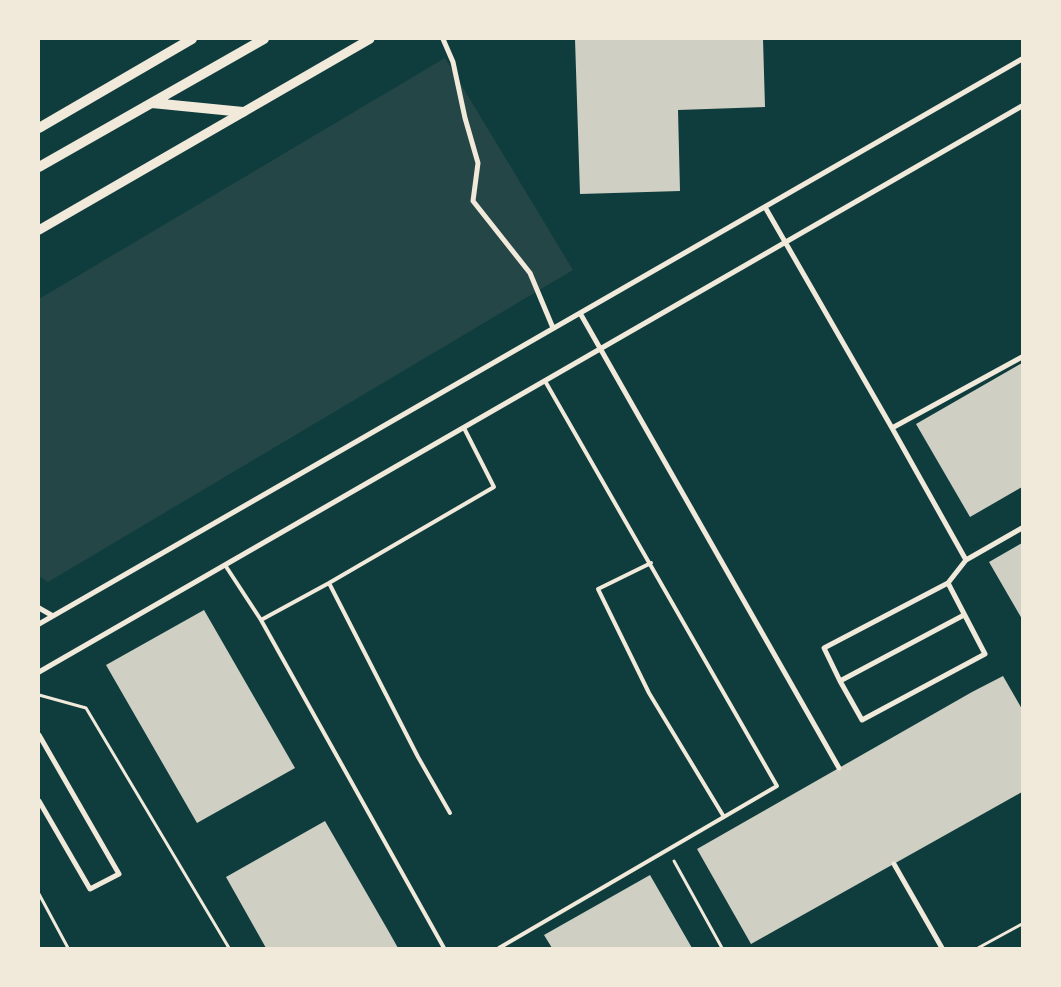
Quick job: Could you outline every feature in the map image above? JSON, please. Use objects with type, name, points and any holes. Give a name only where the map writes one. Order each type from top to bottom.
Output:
[{"type":"main road","points":[[39,128],[192,39]]},
{"type":"main road","points":[[40,165],[264,39]]},
{"type":"main road","points":[[152,102],[242,112]]},
{"type":"street","points":[[39,230],[370,39]]},
{"type":"street","points":[[442,39],[453,62],[465,118],[478,163],[473,201],[530,274],[554,328]]},
{"type":"street","points":[[39,624],[1022,59]]},
{"type":"street","points":[[39,672],[1022,106]]},
{"type":"street","points":[[764,207],[966,560]]},
{"type":"street","points":[[580,313],[840,768]]},
{"type":"street","points":[[892,428],[1022,357]]},
{"type":"street","points":[[948,583],[984,654],[862,720],[824,648],[948,583],[966,560],[1022,528]]},
{"type":"street","points":[[39,608],[53,616]]},
{"type":"street","points":[[840,681],[964,615]]},
{"type":"street","points":[[39,734],[119,874],[90,889],[39,800]]},
{"type":"street","points":[[894,864],[942,948]]},
{"type":"lane","points":[[499,948],[777,786],[651,563],[545,381]]},
{"type":"lane","points":[[261,620],[329,583],[494,487],[464,428]]},
{"type":"lane","points":[[651,563],[598,589],[649,693],[724,817]]},
{"type":"lane","points":[[225,565],[261,620],[444,948]]},
{"type":"lane","points":[[329,583],[418,757],[450,813]]},
{"type":"path","points":[[39,695],[86,708],[229,948]]},
{"type":"path","points":[[668,850],[722,948]]},
{"type":"path","points":[[39,894],[68,948]]},
{"type":"path","points":[[978,948],[1022,924]]},
{"type":"shaded area","points":[[445,58],[573,270],[48,582],[39,576],[39,299]]},
{"type":"building","points":[[575,39],[763,39],[765,107],[678,110],[680,191],[580,194]]},
{"type":"building","points":[[1022,363],[1022,487],[970,517],[916,424]]},
{"type":"building","points":[[1022,543],[1022,619],[989,562]]},
{"type":"building","points":[[204,610],[295,768],[197,823],[106,665]]},
{"type":"building","points":[[1003,676],[1022,709],[1022,792],[751,944],[697,849]]},
{"type":"building","points":[[325,821],[398,948],[266,948],[226,877]]},
{"type":"building","points":[[650,875],[692,948],[552,948],[544,935]]}]
